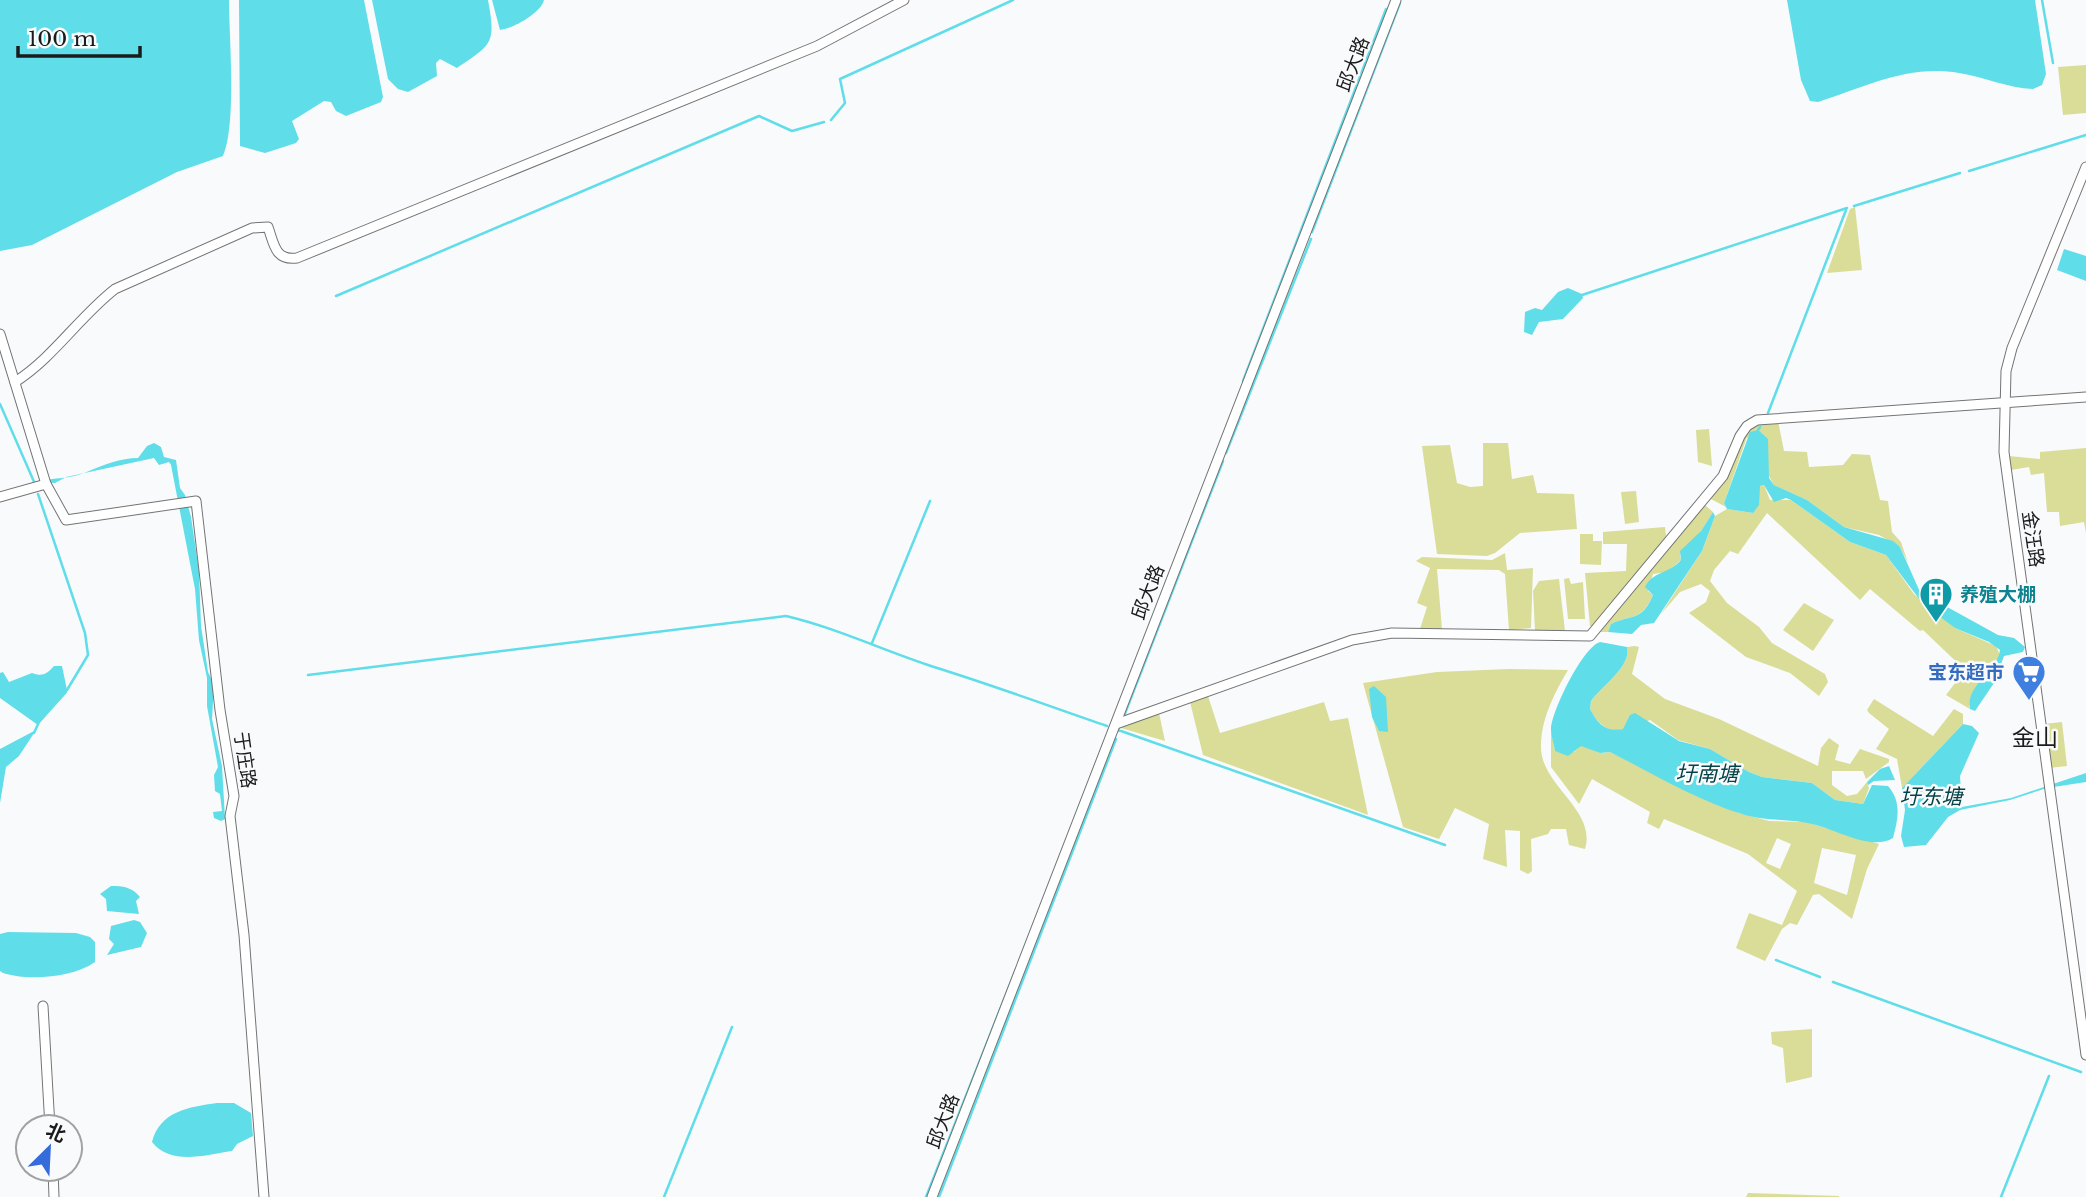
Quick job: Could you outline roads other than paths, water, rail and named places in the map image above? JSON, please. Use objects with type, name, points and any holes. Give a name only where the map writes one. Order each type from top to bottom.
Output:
[{"type":"street","points":[[15,382],[43,362],[97,304],[115,289],[252,228],[268,227],[278,255],[284,259],[297,258],[817,46],[904,0]]},
{"type":"street","name":"邱大路","points":[[932,1197],[1396,0]]},
{"type":"street","name":"金汪路","points":[[2086,167],[2012,348],[2006,371],[2004,452],[2086,1055]]},
{"type":"street","points":[[0,334],[46,484],[0,498]]},
{"type":"street","points":[[1116,724],[1298,657],[1364,638],[1392,633],[1590,636],[1723,476],[1740,436],[1750,423],[2086,397]]},
{"type":"street","name":"于庄路","points":[[46,484],[58,510],[66,520],[73,521],[196,501],[220,710],[234,796],[230,816],[244,935],[264,1197]]},
{"type":"street","points":[[43,1006],[49,1113]]},
{"type":"water","points":[[0,0],[229,0],[231,103],[223,156],[177,172],[32,245],[0,251]]},
{"type":"water","points":[[239,0],[364,0],[383,97],[381,102],[346,116],[336,111],[331,102],[324,101],[292,121],[299,139],[296,143],[265,153],[240,146]]},
{"type":"water","points":[[372,0],[488,0],[492,25],[489,41],[457,68],[440,59],[436,63],[437,76],[408,92],[398,89],[388,79]]},
{"type":"water","points":[[492,0],[544,0],[538,10],[525,20],[500,30]]},
{"type":"water","points":[[1787,0],[2035,0],[2046,74],[2042,85],[2033,89],[1959,73],[1940,71],[1904,74],[1818,102],[1810,101],[1801,80]]},
{"type":"water","points":[[2064,249],[2086,256],[2086,281],[2057,270]]},
{"type":"water","points":[[1568,288],[1582,294],[1583,298],[1563,319],[1539,322],[1532,335],[1524,332],[1525,312],[1535,308],[1542,310],[1558,292]]},
{"type":"water","points":[[1758,430],[1768,439],[1769,478],[1774,485],[1807,500],[1844,527],[1893,541],[1900,547],[1920,592],[1998,635],[2014,638],[2025,647],[2023,652],[2004,656],[1994,683],[1975,711],[1970,709],[1972,693],[1994,665],[2000,650],[1989,642],[1955,628],[1923,604],[1886,555],[1850,542],[1791,500],[1786,498],[1774,502],[1764,485],[1760,486],[1759,505],[1753,513],[1727,509],[1724,503],[1750,432]]},
{"type":"water","points":[[154,443],[161,447],[164,457],[176,460],[180,488],[185,495],[191,517],[199,571],[201,626],[208,672],[214,684],[212,719],[222,766],[225,819],[221,821],[214,818],[213,812],[222,811],[220,794],[215,791],[214,775],[218,767],[207,706],[207,678],[199,640],[195,589],[171,465],[169,462],[159,465],[154,458],[84,473],[112,462],[138,458],[147,446]]},
{"type":"water","points":[[65,478],[55,483],[34,482],[40,481]]},
{"type":"water","points":[[1713,512],[1715,516],[1702,551],[1654,623],[1641,625],[1632,634],[1608,632],[1611,624],[1645,610],[1653,595],[1645,587],[1648,582],[1681,560],[1680,551],[1701,531]]},
{"type":"water","name":"圩南塘","points":[[1600,642],[1627,647],[1621,668],[1591,701],[1590,709],[1603,726],[1623,729],[1630,715],[1635,713],[1679,741],[1710,749],[1749,772],[1762,777],[1812,783],[1835,800],[1863,804],[1872,785],[1888,786],[1897,804],[1893,838],[1885,841],[1865,841],[1807,823],[1751,816],[1691,794],[1610,752],[1600,753],[1581,746],[1568,756],[1555,751],[1551,729],[1557,708],[1577,667],[1593,646]]},
{"type":"water","points":[[54,666],[62,666],[67,690],[38,725],[0,698],[0,673],[3,672],[9,682],[32,673],[44,674]]},
{"type":"water","points":[[1374,686],[1386,697],[1388,732],[1379,731],[1372,717],[1369,689]]},
{"type":"water","name":"圩东塘","points":[[1963,724],[1972,726],[1979,733],[1960,776],[1962,807],[2011,798],[2086,773],[2086,782],[2047,788],[2010,800],[1960,810],[1948,817],[1926,845],[1904,847],[1901,836],[1905,810],[1902,788]]},
{"type":"water","points":[[36,730],[19,756],[6,767],[0,803],[0,749]]},
{"type":"water","points":[[1889,766],[1895,780],[1874,781],[1868,785],[1867,782],[1880,769]]},
{"type":"water","points":[[111,886],[127,888],[140,897],[136,901],[139,914],[107,911],[106,899],[100,894]]},
{"type":"water","points":[[134,920],[140,922],[147,933],[141,947],[107,955],[114,944],[109,939],[111,926]]},
{"type":"water","points":[[76,933],[90,937],[95,942],[95,962],[62,975],[25,977],[3,973],[0,971],[0,934]]},
{"type":"water","points":[[217,1103],[234,1103],[251,1113],[253,1136],[237,1144],[232,1151],[179,1156],[169,1154],[152,1142],[162,1123],[177,1112]]},
{"type":"waterway","points":[[831,120],[845,103],[840,79],[1013,0]]},
{"type":"waterway","points":[[2042,0],[2053,63]]},
{"type":"waterway","points":[[1312,232],[1400,3]]},
{"type":"waterway","points":[[1243,381],[1386,9]]},
{"type":"waterway","points":[[336,296],[759,116],[792,131],[824,122]]},
{"type":"waterway","points":[[1969,171],[2086,135]]},
{"type":"waterway","points":[[1854,206],[1960,173]]},
{"type":"waterway","points":[[1582,295],[1847,208]]},
{"type":"waterway","points":[[1768,413],[1846,210]]},
{"type":"waterway","points":[[1226,453],[1311,239]]},
{"type":"waterway","points":[[0,404],[35,484]]},
{"type":"waterway","points":[[1124,716],[1223,461]]},
{"type":"waterway","points":[[38,494],[85,633],[88,655],[67,690]]},
{"type":"waterway","points":[[872,643],[930,501]]},
{"type":"waterway","points":[[308,675],[786,616],[1107,726]]},
{"type":"waterway","points":[[34,733],[39,722],[66,692]]},
{"type":"waterway","points":[[1121,731],[1445,845]]},
{"type":"waterway","points":[[939,1197],[1116,739]]},
{"type":"waterway","points":[[1776,960],[1820,977]]},
{"type":"waterway","points":[[926,1197],[1016,969]]},
{"type":"waterway","points":[[1833,982],[2081,1072]]},
{"type":"waterway","points":[[664,1197],[732,1027]]},
{"type":"waterway","points":[[2001,1197],[2049,1076]]},
{"type":"place","name":"养殖大棚","points":[[1936,624]]},
{"type":"place","name":"宝东超市","points":[[2029,702]]},
{"type":"district","name":"金山","points":[[2035,738]]}]
